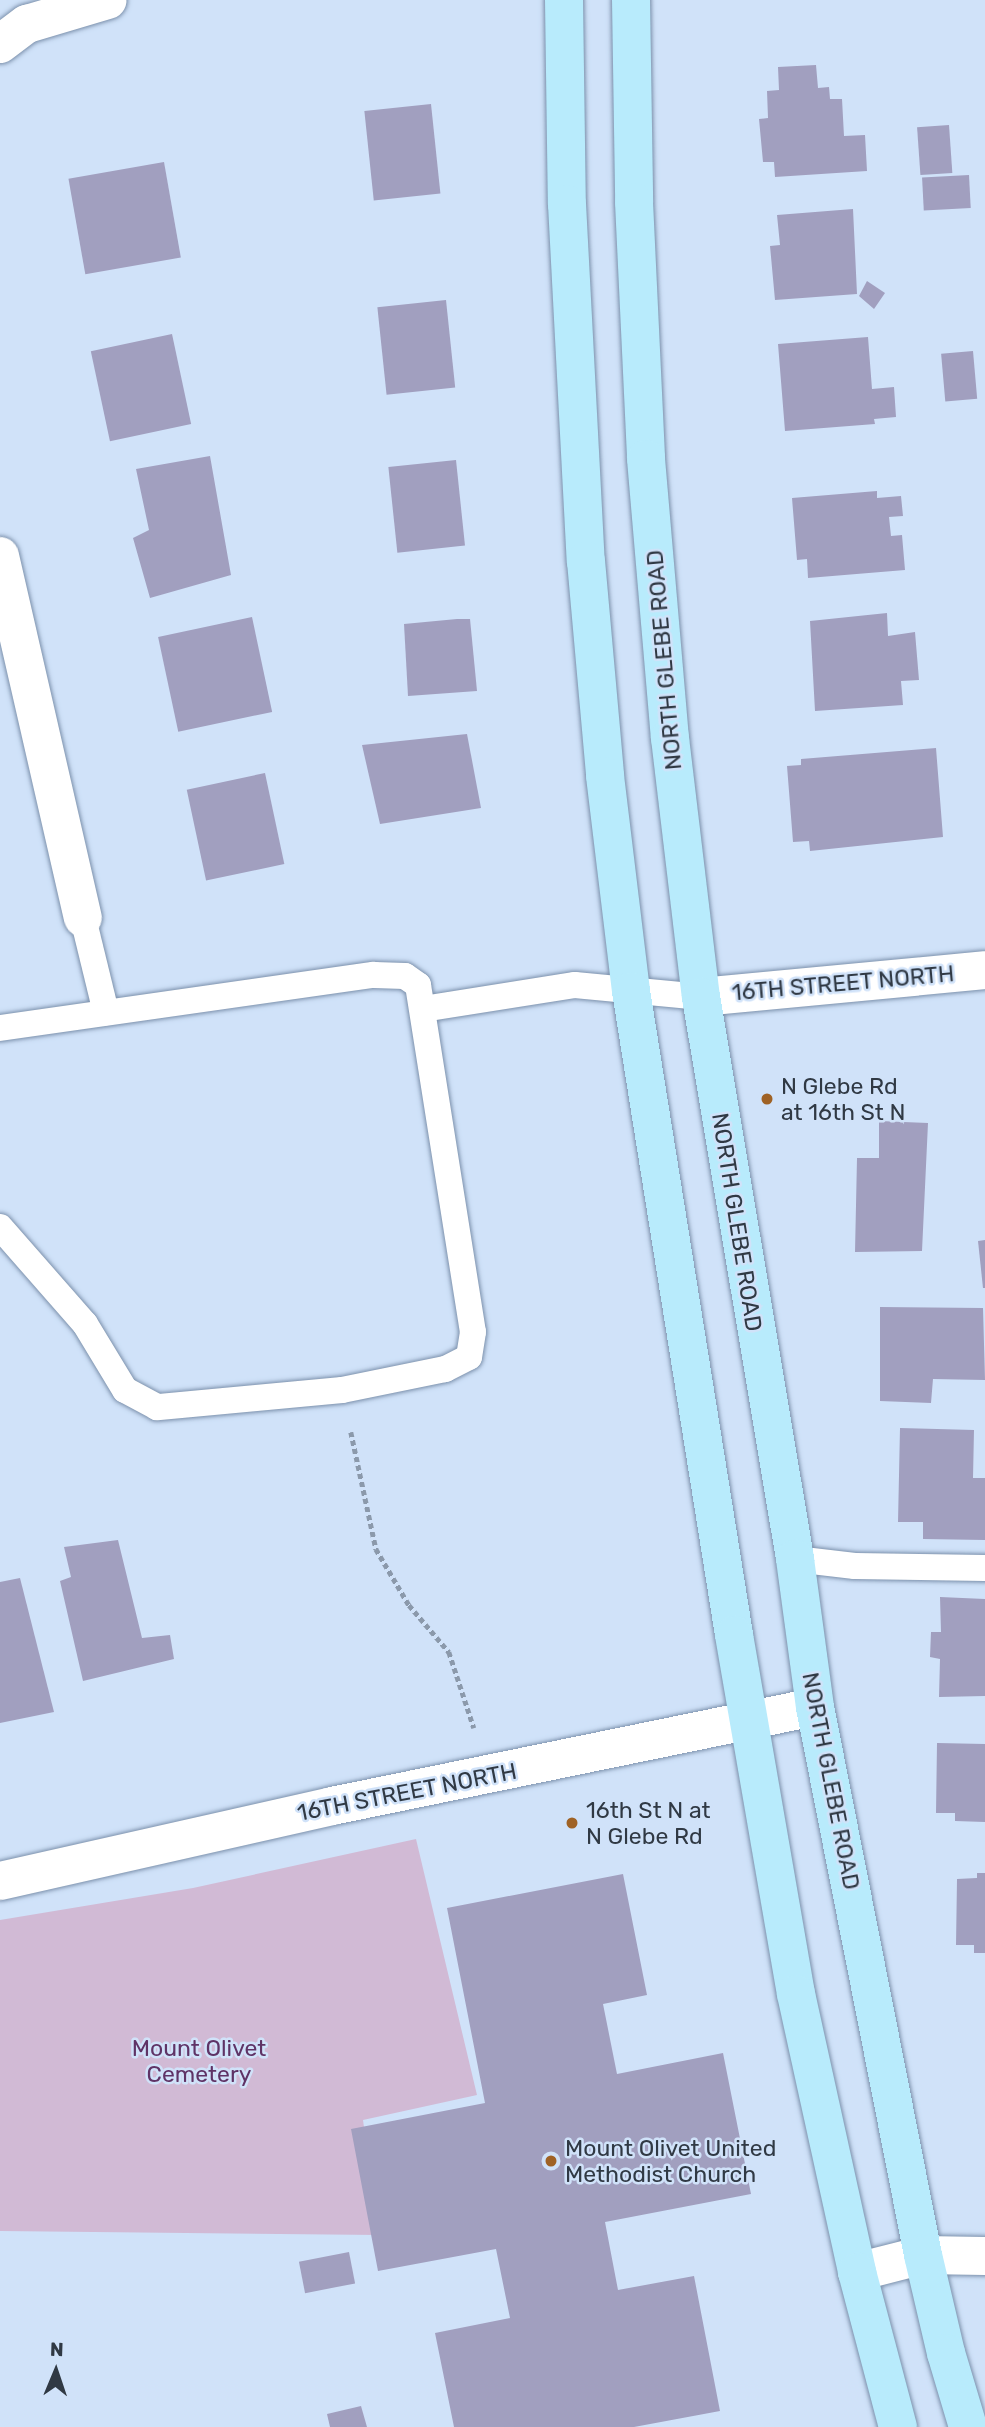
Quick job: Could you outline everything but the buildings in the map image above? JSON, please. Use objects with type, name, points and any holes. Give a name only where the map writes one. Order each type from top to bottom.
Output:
[{"type":"main road","points":[[564,0],[566,204],[581,485],[605,776],[631,991],[796,1994],[857,2272],[898,2427]]},
{"type":"main road","name":"NORTH GLEBE ROAD","points":[[631,0],[634,202],[646,459],[670,738],[701,997],[794,1559],[815,1707],[923,2255],[946,2353],[968,2427]]},
{"type":"street","points":[[0,44],[27,24],[108,0]]},
{"type":"street","points":[[0,556],[83,918]]},
{"type":"street","name":"16TH STREET NORTH","points":[[701,997],[985,970]]},
{"type":"street","name":"16TH STREET NORTH","points":[[0,1881],[332,1806],[485,1777],[815,1707]]},
{"type":"street","points":[[857,2272],[923,2255],[985,2256]]},
{"type":"lane","points":[[83,918],[106,1012]]},
{"type":"lane","points":[[0,1028],[373,975],[404,976],[418,985],[471,1320],[469,1357],[445,1369],[342,1390],[157,1407],[125,1390],[85,1324],[0,1227]]},
{"type":"lane","points":[[423,1009],[575,985],[701,997]]},
{"type":"lane","points":[[794,1559],[855,1566],[985,1568]]},
{"type":"path","points":[[342,1390],[376,1549],[409,1605],[449,1652],[472,1718],[485,1777]]},
{"type":"green space","name":"Mount Olivet Cemetery","points":[[416,1839],[477,2095],[363,2120],[379,2235],[0,2231],[0,1920],[193,1888]]},
{"type":"place","name":"N Glebe Rd at 16th St N","points":[[767,1099]]},
{"type":"place","name":"16th St N at N Glebe Rd","points":[[572,1823]]},
{"type":"place","name":"Mount Olivet United Methodist Church","points":[[551,2161]]}]
